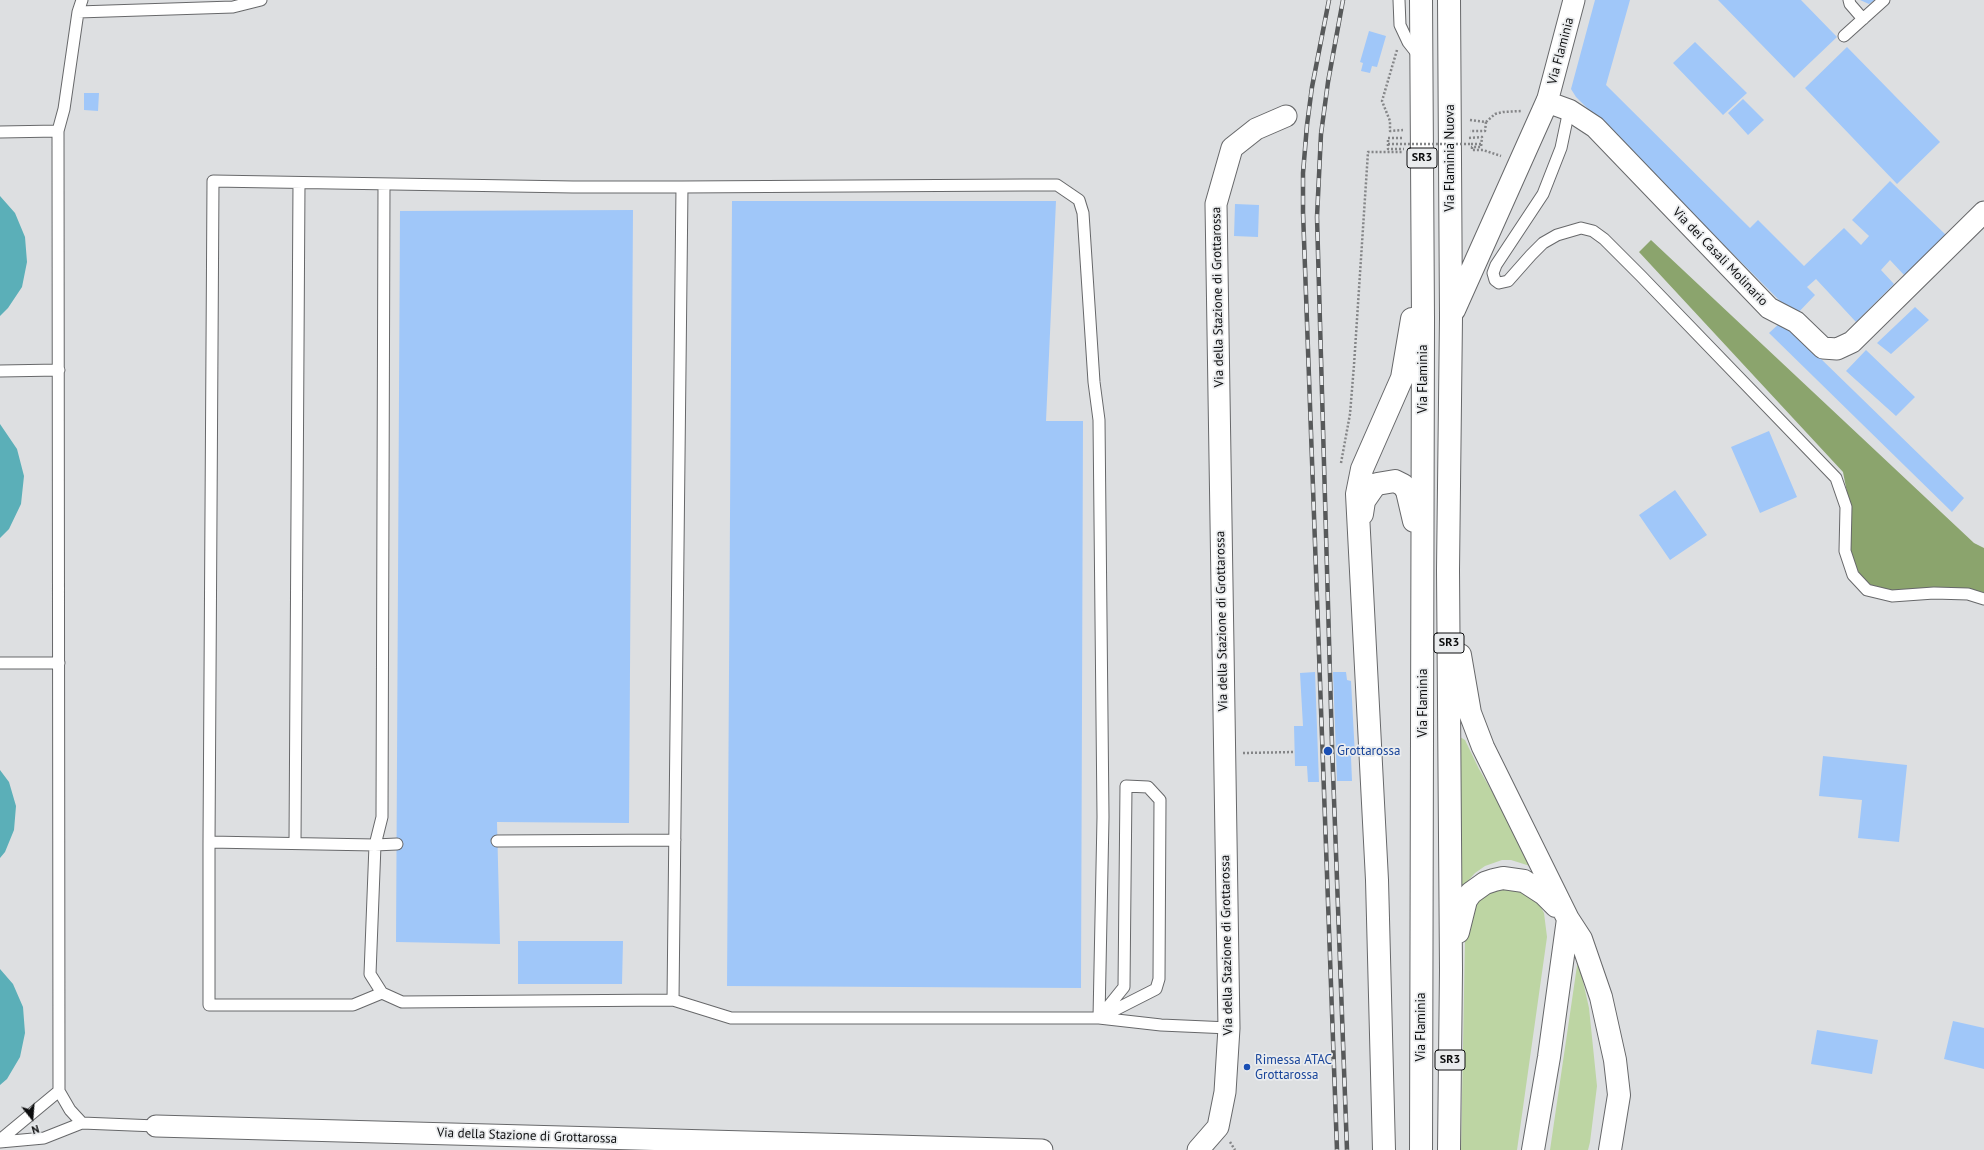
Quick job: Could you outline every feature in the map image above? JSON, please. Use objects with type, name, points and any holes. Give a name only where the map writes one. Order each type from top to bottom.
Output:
[{"type":"highway","name":"SR3","points":[[1421,0],[1423,257]]},
{"type":"highway","name":"Via Flaminia Nuova","points":[[1449,0],[1451,316]]},
{"type":"highway","points":[[1451,316],[1547,102]]},
{"type":"highway","points":[[1384,1150],[1377,880],[1357,508],[1358,484],[1367,456],[1402,378],[1423,257]]},
{"type":"highway","name":"Via Flaminia","points":[[1421,1150],[1423,257]]},
{"type":"highway","name":"Via Flaminia","points":[[1449,1150],[1451,970],[1448,570],[1451,316]]},
{"type":"highway","points":[[1359,529],[1364,501],[1372,488],[1377,484],[1386,481],[1399,483],[1403,485],[1410,500],[1422,555]]},
{"type":"highway","points":[[1448,570],[1467,700],[1474,726],[1568,919],[1581,939],[1601,998],[1615,1060],[1620,1095],[1610,1150]]},
{"type":"highway","points":[[1451,970],[1466,900],[1471,893],[1485,883],[1503,878],[1524,881],[1544,894],[1568,919]]},
{"type":"highway","points":[[1533,1150],[1549,1057],[1568,919]]},
{"type":"street","name":"Via Flaminia","points":[[1547,102],[1574,0]]},
{"type":"street","name":"Via dei Casali Molinario","points":[[1547,102],[1568,110],[1603,135],[1769,308],[1796,322],[1823,348],[1837,349],[1852,342],[1984,212]]},
{"type":"street","name":"Via della Stazione di Grottarossa","points":[[1198,1150],[1218,1127],[1225,1092],[1229,1028],[1216,204],[1232,148],[1256,130],[1286,116]]},
{"type":"street","name":"Via della Stazione di Grottarossa","points":[[156,1126],[1042,1150]]},
{"type":"lane","points":[[82,0],[78,12],[64,109],[58,131],[60,663],[59,1091],[70,1110],[82,1123]]},
{"type":"lane","points":[[78,12],[233,7],[261,0]]},
{"type":"lane","points":[[1399,0],[1400,25],[1404,34],[1422,60]]},
{"type":"lane","points":[[1849,0],[1850,4],[1863,19]]},
{"type":"lane","points":[[1844,36],[1884,0]]},
{"type":"lane","points":[[1568,110],[1561,148],[1543,194],[1496,265],[1493,273],[1495,280],[1499,283],[1508,280],[1544,243],[1557,235],[1580,228],[1593,231],[1604,239],[1641,276],[1723,363],[1796,435],[1836,478],[1846,507],[1845,551],[1853,575],[1867,590],[1892,596],[1934,593],[1968,594],[1984,600]]},
{"type":"lane","points":[[0,132],[58,131]]},
{"type":"lane","points":[[382,993],[353,1005],[209,1005],[213,181],[572,187],[1057,185],[1079,200],[1085,232],[1094,382],[1099,420],[1103,817],[1099,1018]]},
{"type":"lane","points":[[296,843],[299,183]]},
{"type":"lane","points":[[384,184],[382,817],[375,845],[370,974],[382,993],[402,1002],[673,1000],[731,1018],[1099,1018],[1161,1025],[1229,1028]]},
{"type":"lane","points":[[673,1000],[682,186]]},
{"type":"lane","points":[[0,371],[59,370]]},
{"type":"lane","points":[[0,663],[60,663]]},
{"type":"lane","points":[[1126,786],[1148,787],[1160,800],[1159,979],[1156,989],[1099,1018],[1124,987],[1126,786]]},
{"type":"lane","points":[[497,841],[675,840]]},
{"type":"lane","points":[[209,842],[375,845],[397,844]]},
{"type":"lane","points":[[0,1141],[59,1091]]},
{"type":"lane","points":[[0,1141],[44,1138],[82,1123],[156,1126]]},
{"type":"path","points":[[1404,34],[1399,41],[1382,101],[1390,121],[1390,131],[1404,130]]},
{"type":"path","points":[[1467,132],[1485,131],[1486,122],[1495,114],[1521,111]]},
{"type":"path","points":[[1450,117],[1486,122]]},
{"type":"path","points":[[1467,138],[1482,137],[1481,147],[1472,147],[1472,150],[1483,150]]},
{"type":"path","points":[[1340,467],[1349,420],[1354,365],[1368,152],[1404,150],[1388,149],[1388,138],[1404,138]]},
{"type":"path","points":[[1388,144],[1481,144]]},
{"type":"path","points":[[1249,753],[1295,752]]},
{"type":"green space","points":[[1651,240],[1974,543],[1984,548],[1984,592],[1879,590],[1862,579],[1849,552],[1851,513],[1843,472],[1639,252]]},
{"type":"green space","points":[[1460,737],[1465,740],[1479,769],[1540,875],[1530,866],[1511,860],[1502,860],[1485,866],[1475,873],[1457,893],[1458,738]]},
{"type":"green space","points":[[1522,888],[1539,904],[1544,913],[1547,937],[1517,1150],[1461,1150],[1465,941],[1471,909],[1473,904],[1493,889]]},
{"type":"green space","points":[[1578,959],[1589,1008],[1597,1086],[1590,1142],[1588,1150],[1550,1150]]},
{"type":"water","points":[[0,196],[15,213],[25,237],[27,262],[22,287],[8,308],[0,316]]},
{"type":"water","points":[[0,424],[17,449],[24,476],[21,504],[9,529],[0,538]]},
{"type":"water","points":[[0,770],[9,782],[16,806],[14,830],[5,852],[0,858]]},
{"type":"water","points":[[0,969],[13,984],[23,1007],[25,1033],[20,1057],[7,1079],[0,1085]]},
{"type":"building","points":[[1595,0],[1630,0],[1606,85],[1750,228],[1758,220],[1804,266],[1844,228],[1861,245],[1869,236],[1852,220],[1890,181],[1946,235],[1904,275],[1890,260],[1881,270],[1894,284],[1856,322],[1816,279],[1807,287],[1815,295],[1795,316],[1576,97],[1571,89]]},
{"type":"building","points":[[1718,0],[1801,0],[1837,37],[1794,78]]},
{"type":"building","points":[[1860,0],[1875,0],[1869,4]]},
{"type":"building","points":[[1369,31],[1386,36],[1377,67],[1372,66],[1370,73],[1361,71],[1363,63],[1360,62]]},
{"type":"building","points":[[1695,42],[1747,93],[1723,115],[1673,63]]},
{"type":"building","points":[[1847,47],[1940,142],[1897,184],[1805,88]]},
{"type":"building","points":[[84,93],[99,93],[98,111],[84,110]]},
{"type":"building","points":[[1743,99],[1764,120],[1748,135],[1728,113]]},
{"type":"building","points":[[732,201],[1056,201],[1046,421],[1083,421],[1081,988],[727,986]]},
{"type":"building","points":[[1235,204],[1259,205],[1258,237],[1234,236]]},
{"type":"building","points":[[633,210],[629,823],[497,822],[500,944],[396,942],[400,211]]},
{"type":"building","points":[[1915,307],[1929,320],[1891,354],[1877,343]]},
{"type":"building","points":[[1782,321],[1964,498],[1952,512],[1769,333]]},
{"type":"building","points":[[1866,350],[1915,397],[1896,416],[1846,371]]},
{"type":"building","points":[[1769,431],[1797,497],[1760,513],[1731,447]]},
{"type":"building","points":[[1675,490],[1707,535],[1670,560],[1639,515]]},
{"type":"building","points":[[1315,672],[1319,782],[1308,782],[1307,766],[1295,766],[1294,726],[1303,726],[1300,673]]},
{"type":"building","points":[[1333,672],[1346,672],[1347,680],[1351,681],[1355,756],[1351,757],[1352,781],[1337,781]]},
{"type":"building","points":[[1823,756],[1907,765],[1899,842],[1858,838],[1862,800],[1819,796]]},
{"type":"building","points":[[518,941],[623,941],[622,984],[518,984]]},
{"type":"building","points":[[1953,1021],[1984,1028],[1984,1069],[1944,1059]]},
{"type":"building","points":[[1817,1030],[1878,1040],[1872,1074],[1811,1064]]},
{"type":"railway","points":[[1329,0],[1312,87],[1307,125],[1303,173],[1303,212],[1337,1150]]},
{"type":"railway","points":[[1343,0],[1328,82],[1321,134],[1317,217],[1332,745],[1347,1150]]},
{"type":"place","name":"Grottarossa","points":[[1328,751]]},
{"type":"place","name":"Rimessa ATAC Grottarossa","points":[[1247,1067]]}]
